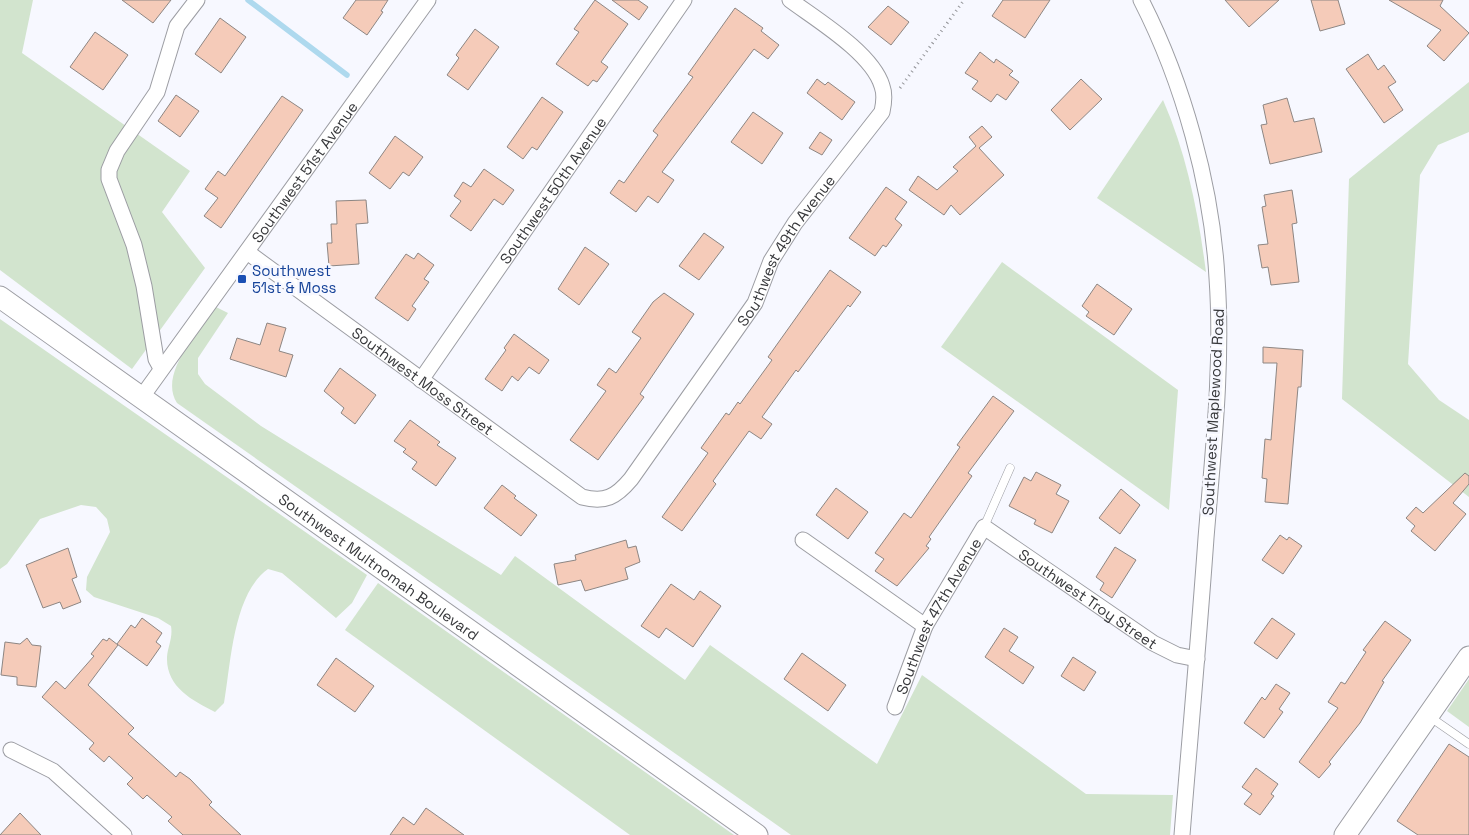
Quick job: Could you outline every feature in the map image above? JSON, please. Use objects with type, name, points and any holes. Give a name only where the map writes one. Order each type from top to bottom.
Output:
[{"type":"main road","name":"Southwest Multnomah Boulevard","points":[[0,297],[757,835]]},
{"type":"main road","points":[[1345,835],[1469,657]]},
{"type":"street","points":[[161,368],[156,359],[144,286],[134,245],[109,179],[109,170],[117,151],[157,92],[177,26],[197,0]]},
{"type":"street","name":"Southwest 51st Avenue","points":[[142,398],[161,368],[428,0]]},
{"type":"street","name":"Southwest 50th Avenue","points":[[421,380],[684,0]]},
{"type":"street","points":[[790,0],[860,55],[878,77],[884,94]]},
{"type":"street","name":"Southwest Maplewood Road","points":[[1141,0],[1169,62],[1196,148],[1218,280],[1219,330],[1215,404],[1197,659],[1182,835]]},
{"type":"street","name":"Southwest 49th Avenue","points":[[601,500],[622,490],[755,303],[771,261],[796,223],[875,124],[882,112],[884,94]]},
{"type":"street","name":"Southwest Moss Street","points":[[247,252],[582,497],[601,500]]},
{"type":"street","name":"Southwest Troy Street","points":[[984,527],[1154,643],[1178,655],[1197,659]]},
{"type":"street","name":"Southwest 47th Avenue","points":[[896,707],[925,626],[984,527]]},
{"type":"street","points":[[803,540],[925,626]]},
{"type":"street","points":[[11,750],[53,771],[124,835]]},
{"type":"lane","points":[[984,527],[1010,468]]},
{"type":"lane","points":[[1428,716],[1469,744]]},
{"type":"path","points":[[884,94],[900,89],[964,0]]},
{"type":"green space","points":[[0,0],[33,0],[22,53],[190,171],[162,212],[205,268],[132,369],[0,270]]},
{"type":"green space","points":[[1469,82],[1469,132],[1438,145],[1420,175],[1408,364],[1439,400],[1469,420],[1469,497],[1342,399],[1349,179]]},
{"type":"green space","points":[[1163,100],[1185,163],[1206,272],[1097,198]]},
{"type":"green space","points":[[1002,262],[1178,390],[1169,510],[941,347]]},
{"type":"green space","points":[[216,307],[228,313],[198,358],[198,374],[205,384],[261,426],[501,575],[515,556],[685,680],[710,645],[877,764],[922,675],[1086,794],[1173,795],[1170,835],[791,835],[177,403],[173,392],[173,379],[177,366],[191,340]]},
{"type":"green space","points":[[0,319],[367,575],[352,603],[336,618],[282,573],[268,569],[256,580],[247,595],[236,630],[224,703],[215,712],[189,697],[171,677],[167,657],[171,638],[171,626],[158,618],[94,597],[86,590],[87,577],[110,532],[107,519],[96,507],[81,505],[40,519],[7,564],[0,569]]},
{"type":"green space","points":[[378,583],[734,835],[630,835],[345,630]]},
{"type":"green space","points":[[1469,679],[1469,727],[1447,711]]},
{"type":"building","points":[[122,0],[171,0],[153,23]]},
{"type":"building","points":[[356,0],[388,0],[381,11],[383,12],[367,35],[343,18]]},
{"type":"building","points":[[595,0],[628,24],[601,62],[608,67],[597,82],[593,80],[588,86],[556,64],[579,32],[574,29]]},
{"type":"building","points":[[612,0],[638,0],[648,7],[639,20]]},
{"type":"building","points":[[1003,0],[1050,0],[1025,38],[992,16]]},
{"type":"building","points":[[1225,0],[1279,0],[1249,27]]},
{"type":"building","points":[[1311,0],[1338,0],[1345,24],[1320,31]]},
{"type":"building","points":[[1389,0],[1443,0],[1440,6],[1469,33],[1444,61],[1427,46],[1441,30]]},
{"type":"building","points":[[888,6],[909,22],[891,45],[868,27]]},
{"type":"building","points":[[735,8],[763,28],[761,31],[779,45],[768,59],[754,49],[662,172],[674,180],[658,203],[648,196],[636,212],[610,193],[619,180],[624,183],[658,135],[653,131],[693,77],[688,74]]},
{"type":"building","points":[[220,18],[246,37],[221,73],[195,54]]},
{"type":"building","points":[[475,29],[499,47],[468,90],[447,75],[459,58],[456,55]]},
{"type":"building","points":[[95,32],[128,55],[103,90],[70,67]]},
{"type":"building","points":[[980,52],[994,63],[996,59],[1013,71],[1009,75],[1019,82],[1006,100],[997,94],[991,102],[972,89],[978,81],[965,73]]},
{"type":"building","points":[[1368,54],[1378,70],[1384,65],[1396,82],[1388,87],[1403,110],[1384,123],[1346,69]]},
{"type":"building","points":[[817,79],[825,85],[828,82],[855,102],[842,120],[807,93]]},
{"type":"building","points":[[1081,79],[1102,99],[1070,130],[1051,110]]},
{"type":"building","points":[[176,95],[199,111],[180,137],[158,121]]},
{"type":"building","points":[[282,96],[303,110],[221,228],[204,216],[218,198],[205,189],[218,171],[225,176]]},
{"type":"building","points":[[542,97],[563,112],[537,150],[532,147],[523,159],[507,147]]},
{"type":"building","points":[[1287,98],[1294,122],[1314,118],[1322,152],[1270,164],[1261,125],[1267,124],[1263,105]]},
{"type":"building","points":[[753,112],[783,133],[762,164],[731,142]]},
{"type":"building","points":[[982,126],[992,137],[979,148],[1004,175],[960,215],[951,205],[944,215],[909,190],[918,176],[937,190],[958,171],[953,167],[976,146],[969,137]]},
{"type":"building","points":[[820,132],[832,140],[822,155],[809,148]]},
{"type":"building","points":[[395,136],[423,157],[409,176],[403,172],[390,189],[369,173]]},
{"type":"building","points":[[484,169],[514,190],[503,205],[494,199],[471,231],[450,216],[461,201],[454,196],[463,182],[471,187]]},
{"type":"building","points":[[886,187],[907,202],[895,219],[902,225],[886,247],[883,245],[875,256],[849,238]]},
{"type":"building","points":[[1292,190],[1297,223],[1292,224],[1299,282],[1271,285],[1268,267],[1262,268],[1258,245],[1268,244],[1262,207],[1266,206],[1264,195]]},
{"type":"building","points":[[366,200],[368,223],[356,224],[359,264],[329,266],[327,243],[332,243],[331,224],[337,224],[336,201]]},
{"type":"building","points":[[704,233],[724,247],[699,280],[679,266]]},
{"type":"building","points":[[585,247],[609,264],[579,305],[558,289]]},
{"type":"building","points":[[418,253],[434,265],[424,279],[429,282],[412,306],[416,309],[408,321],[375,298],[406,254],[414,259]]},
{"type":"building","points":[[830,270],[861,292],[850,307],[848,305],[798,372],[796,370],[762,417],[772,424],[761,439],[749,431],[713,481],[716,484],[682,531],[662,517],[708,453],[701,448],[726,413],[729,415],[738,402],[740,404],[772,360],[768,357]]},
{"type":"building","points":[[1097,284],[1132,309],[1114,335],[1086,316],[1089,312],[1082,306]]},
{"type":"building","points":[[664,293],[694,314],[640,394],[644,397],[598,460],[570,440],[606,391],[597,385],[609,368],[616,373],[641,338],[632,332],[653,302]]},
{"type":"building","points":[[267,323],[286,328],[279,351],[293,355],[286,377],[230,359],[237,338],[260,345]]},
{"type":"building","points":[[514,334],[549,360],[539,374],[529,367],[518,381],[512,376],[502,391],[485,379],[506,350],[504,348]]},
{"type":"building","points":[[1263,347],[1303,350],[1301,387],[1298,387],[1288,504],[1265,502],[1267,479],[1262,478],[1265,439],[1271,440],[1277,363],[1263,363]]},
{"type":"building","points":[[340,368],[376,395],[355,424],[341,413],[344,408],[324,391]]},
{"type":"building","points":[[993,396],[1014,411],[968,473],[972,476],[929,537],[931,539],[926,546],[929,548],[897,586],[875,571],[884,559],[875,553],[904,513],[911,518],[960,447],[957,445]]},
{"type":"building","points":[[410,420],[440,442],[437,445],[456,458],[436,486],[412,469],[417,462],[403,452],[406,449],[394,441]]},
{"type":"building","points":[[1036,472],[1061,485],[1056,494],[1069,501],[1052,533],[1034,524],[1036,520],[1009,506],[1024,477],[1031,481]]},
{"type":"building","points":[[1465,473],[1469,476],[1469,484],[1453,503],[1466,514],[1435,551],[1411,531],[1415,526],[1406,518],[1416,507],[1423,513]]},
{"type":"building","points":[[502,485],[516,496],[514,498],[537,515],[521,536],[484,508]]},
{"type":"building","points":[[836,488],[868,512],[848,539],[816,515]]},
{"type":"building","points":[[1121,489],[1140,505],[1120,534],[1099,518]]},
{"type":"building","points":[[1280,535],[1287,540],[1289,537],[1302,546],[1283,574],[1262,560]]},
{"type":"building","points":[[626,540],[628,548],[636,546],[640,562],[625,568],[628,579],[585,591],[581,580],[558,585],[554,564],[576,560],[575,555]]},
{"type":"building","points":[[1115,547],[1136,560],[1112,598],[1100,590],[1104,583],[1096,577]]},
{"type":"building","points":[[68,548],[77,577],[72,579],[81,602],[63,609],[60,602],[43,608],[26,565]]},
{"type":"building","points":[[671,584],[694,600],[700,591],[721,606],[693,647],[666,628],[659,638],[641,626]]},
{"type":"building","points":[[142,618],[162,633],[156,642],[161,646],[147,666],[117,644],[131,625],[135,628]]},
{"type":"building","points":[[1272,618],[1295,634],[1277,659],[1254,643]]},
{"type":"building","points":[[1385,621],[1411,640],[1382,681],[1384,682],[1360,723],[1329,762],[1331,764],[1319,778],[1299,762],[1338,708],[1328,702],[1341,682],[1345,684],[1366,652],[1363,650]]},
{"type":"building","points":[[1004,628],[1018,637],[1009,651],[1034,667],[1023,684],[985,657]]},
{"type":"building","points":[[27,638],[32,645],[41,646],[36,687],[17,685],[17,677],[1,675],[5,642],[20,644]]},
{"type":"building","points":[[109,638],[118,645],[88,685],[134,728],[128,734],[176,777],[180,772],[190,779],[212,802],[209,805],[241,835],[183,835],[168,821],[172,817],[147,795],[143,799],[127,784],[133,778],[109,756],[104,762],[89,749],[94,743],[42,697],[56,681],[65,689],[94,656],[91,654],[103,639],[107,641]]},
{"type":"building","points":[[802,653],[846,685],[828,711],[784,679]]},
{"type":"building","points":[[1073,657],[1096,672],[1084,691],[1061,676]]},
{"type":"building","points":[[336,658],[374,686],[355,712],[317,685]]},
{"type":"building","points":[[1276,684],[1290,693],[1279,709],[1283,712],[1264,738],[1244,723],[1262,697],[1265,700]]},
{"type":"building","points":[[1449,744],[1469,757],[1469,835],[1418,835],[1397,821]]},
{"type":"building","points":[[1256,768],[1278,784],[1271,794],[1274,796],[1260,815],[1244,804],[1252,794],[1242,787]]},
{"type":"building","points":[[426,808],[464,835],[390,835],[403,817],[414,825]]},
{"type":"building","points":[[20,813],[41,835],[0,835]]},
{"type":"waterway","points":[[248,0],[347,75]]},
{"type":"place","name":"Southwest 51st & Moss","points":[[242,279]]}]
